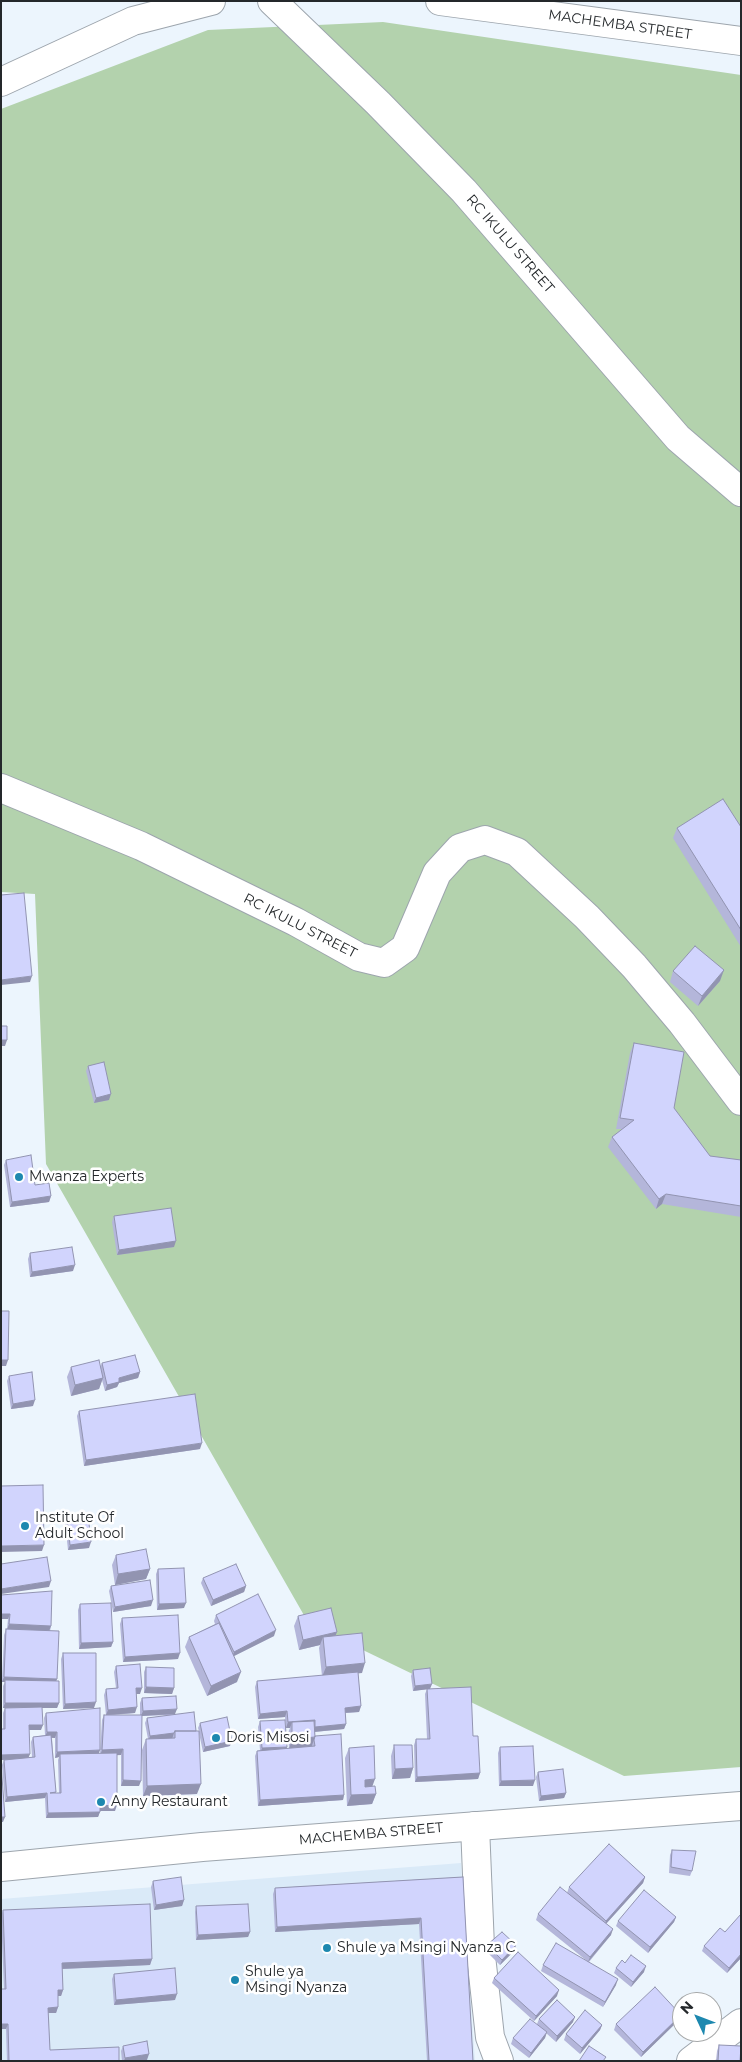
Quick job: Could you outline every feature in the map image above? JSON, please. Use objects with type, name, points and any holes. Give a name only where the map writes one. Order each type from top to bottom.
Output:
[{"type":"main road","points":[[1,82],[133,21],[211,1]]},
{"type":"main road","name":"RC IKULU STREET","points":[[272,1],[378,103],[464,191],[678,438],[741,492]]},
{"type":"main road","name":"MACHEMBA STREET","points":[[440,1],[741,41]]},
{"type":"main road","name":"RC IKULU STREET","points":[[1,788],[141,846],[296,922],[359,957],[384,963],[405,948],[437,873],[460,848],[485,840],[517,852],[587,917],[634,966],[682,1023],[741,1100]]},
{"type":"main road","name":"MACHEMBA STREET","points":[[1,1867],[202,1848],[741,1806]]},
{"type":"main road","points":[[475,1826],[481,1956],[490,2037],[499,2061]]},
{"type":"main road","points":[[691,2061],[741,2024]]},
{"type":"shaded area","name":"Shule ya Msingi Nyanza","points":[[461,1863],[475,2061],[1,2061],[1,1899]]},
{"type":"green space","points":[[383,22],[741,75],[741,1767],[624,1776],[309,1624],[46,1164],[35,894],[1,892],[1,109],[208,30]]},
{"type":"building","points":[[723,799],[741,827],[741,930],[677,828]]},
{"type":"building","points":[[24,893],[32,976],[1,980],[1,895]]},
{"type":"building","points":[[695,946],[724,970],[702,996],[673,971]]},
{"type":"building","points":[[1,1026],[7,1026],[7,1040],[1,1040]]},
{"type":"building","points":[[634,1043],[684,1052],[674,1108],[710,1156],[741,1160],[741,1206],[666,1194],[659,1199],[612,1137],[634,1120],[620,1118]]},
{"type":"building","points":[[104,1062],[111,1094],[96,1098],[88,1066]]},
{"type":"building","name":"Mwanza Experts","points":[[31,1155],[35,1185],[49,1183],[51,1196],[12,1202],[6,1160]]},
{"type":"building","points":[[171,1208],[176,1241],[119,1250],[114,1216]]},
{"type":"building","points":[[72,1247],[75,1265],[32,1272],[30,1253]]},
{"type":"building","points":[[1,1311],[9,1311],[8,1360],[1,1360]]},
{"type":"building","points":[[135,1355],[140,1372],[119,1378],[119,1382],[107,1385],[102,1363]]},
{"type":"building","points":[[99,1360],[103,1378],[75,1385],[71,1367]]},
{"type":"building","points":[[32,1372],[35,1400],[13,1404],[9,1376]]},
{"type":"building","points":[[195,1394],[202,1443],[86,1460],[79,1411]]},
{"type":"building","points":[[43,1485],[44,1545],[1,1546],[1,1486]]},
{"type":"building","points":[[88,1514],[91,1542],[70,1545],[67,1517]]},
{"type":"building","points":[[146,1549],[150,1569],[118,1574],[116,1555]]},
{"type":"building","points":[[47,1557],[51,1581],[1,1589],[1,1564]]},
{"type":"building","points":[[236,1564],[246,1586],[213,1600],[203,1578]]},
{"type":"building","points":[[184,1568],[186,1603],[159,1604],[158,1569]]},
{"type":"building","points":[[150,1580],[153,1600],[115,1607],[111,1586]]},
{"type":"building","points":[[52,1591],[51,1626],[9,1624],[10,1614],[1,1614],[1,1595]]},
{"type":"building","points":[[258,1594],[276,1630],[234,1652],[216,1615]]},
{"type":"building","points":[[111,1603],[113,1642],[81,1643],[80,1604]]},
{"type":"building","points":[[331,1608],[337,1632],[303,1640],[298,1616]]},
{"type":"building","points":[[178,1615],[180,1653],[125,1657],[122,1618]]},
{"type":"building","points":[[219,1623],[241,1672],[211,1686],[189,1637]]},
{"type":"building","points":[[6,1629],[59,1631],[57,1679],[4,1677]]},
{"type":"building","points":[[362,1633],[365,1663],[326,1667],[323,1637]]},
{"type":"building","points":[[63,1653],[96,1653],[96,1702],[65,1704]]},
{"type":"building","points":[[140,1664],[142,1688],[136,1688],[137,1707],[108,1710],[106,1689],[118,1688],[116,1666]]},
{"type":"building","points":[[146,1667],[174,1668],[174,1688],[146,1687]]},
{"type":"building","points":[[430,1668],[432,1684],[415,1686],[413,1670]]},
{"type":"building","points":[[358,1672],[361,1706],[345,1708],[346,1724],[315,1727],[315,1720],[288,1722],[287,1711],[260,1714],[257,1681]]},
{"type":"building","points":[[5,1680],[59,1681],[59,1703],[5,1703]]},
{"type":"building","points":[[471,1687],[473,1736],[478,1736],[480,1773],[417,1777],[416,1739],[430,1739],[427,1689]]},
{"type":"building","points":[[176,1696],[177,1709],[143,1711],[142,1698]]},
{"type":"building","points":[[42,1707],[43,1725],[29,1725],[30,1754],[1,1755],[1,1729],[5,1729],[5,1708]]},
{"type":"building","points":[[100,1708],[100,1750],[57,1752],[57,1732],[47,1732],[46,1713]]},
{"type":"building","points":[[194,1712],[196,1731],[175,1731],[174,1733],[150,1736],[147,1718]]},
{"type":"building","points":[[104,1715],[142,1715],[141,1781],[123,1780],[123,1749],[102,1750]]},
{"type":"building","points":[[227,1717],[232,1741],[205,1747],[200,1723]]},
{"type":"building","points":[[285,1720],[287,1747],[262,1748],[260,1721]]},
{"type":"building","points":[[314,1721],[315,1737],[292,1739],[292,1722]]},
{"type":"building","points":[[175,1731],[199,1731],[201,1784],[147,1786],[146,1739],[175,1738]]},
{"type":"building","points":[[341,1734],[344,1795],[260,1800],[257,1751],[315,1746],[315,1736]]},
{"type":"building","points":[[51,1735],[56,1792],[50,1793],[61,1793],[60,1754],[117,1753],[117,1805],[100,1806],[100,1812],[48,1813],[47,1793],[7,1797],[4,1760],[35,1757],[33,1737]]},
{"type":"building","points":[[394,1745],[412,1745],[413,1768],[395,1769]]},
{"type":"building","points":[[374,1746],[375,1779],[365,1780],[365,1787],[375,1786],[376,1794],[351,1795],[349,1748]]},
{"type":"building","points":[[533,1746],[535,1780],[501,1781],[500,1747]]},
{"type":"building","points":[[1,1764],[5,1817],[1,1817]]},
{"type":"building","points":[[563,1769],[566,1793],[541,1796],[538,1772]]},
{"type":"building","points":[[609,1844],[645,1877],[606,1921],[569,1887]]},
{"type":"building","points":[[672,1850],[696,1851],[692,1871],[671,1867]]},
{"type":"building","points":[[181,1877],[184,1900],[156,1905],[153,1881]]},
{"type":"building","points":[[463,1877],[473,2061],[429,2061],[421,1918],[277,1927],[275,1888]]},
{"type":"building","points":[[560,1887],[613,1929],[590,1957],[538,1914]]},
{"type":"building","points":[[644,1890],[676,1917],[650,1947],[618,1921]]},
{"type":"building","points":[[150,1904],[152,1959],[62,1963],[63,1990],[58,1990],[58,2007],[48,2008],[50,2050],[119,2047],[119,2061],[9,2061],[8,2024],[1,2024],[1,1989],[6,1989],[3,1910]]},
{"type":"building","points":[[248,1904],[250,1932],[198,1935],[196,1906]]},
{"type":"building","points":[[741,1914],[741,1954],[729,1968],[704,1946],[720,1928],[725,1932]]},
{"type":"building","points":[[502,1932],[516,1945],[502,1960],[487,1945]]},
{"type":"building","points":[[556,1943],[618,1979],[605,2002],[543,1965]]},
{"type":"building","points":[[518,1952],[559,1990],[536,2016],[494,1978]]},
{"type":"building","points":[[631,1955],[646,1966],[633,1982],[616,1968],[622,1960],[625,1963]]},
{"type":"building","points":[[175,1968],[177,1994],[116,2000],[114,1974]]},
{"type":"building","points":[[655,1987],[672,2005],[672,2024],[643,2052],[616,2024]]},
{"type":"building","points":[[557,2000],[575,2017],[557,2036],[539,2019]]},
{"type":"building","points":[[585,2010],[602,2025],[582,2048],[566,2034]]},
{"type":"building","points":[[530,2019],[547,2032],[531,2053],[513,2038]]},
{"type":"building","points":[[147,2041],[149,2054],[125,2058],[123,2046]]},
{"type":"building","points":[[719,2045],[741,2046],[740,2061],[718,2061]]},
{"type":"building","points":[[589,2046],[606,2057],[603,2061],[579,2061]]},
{"type":"place","name":"Mwanza Experts","points":[[19,1177]]},
{"type":"place","name":"Institute Of Adult School","points":[[25,1526]]},
{"type":"place","name":"Doris Misosi","points":[[216,1738]]},
{"type":"place","name":"Anny Restaurant","points":[[101,1802]]},
{"type":"place","name":"Shule ya Msingi Nyanza C","points":[[327,1948]]},
{"type":"place","name":"Shule ya Msingi Nyanza","points":[[235,1980]]}]
